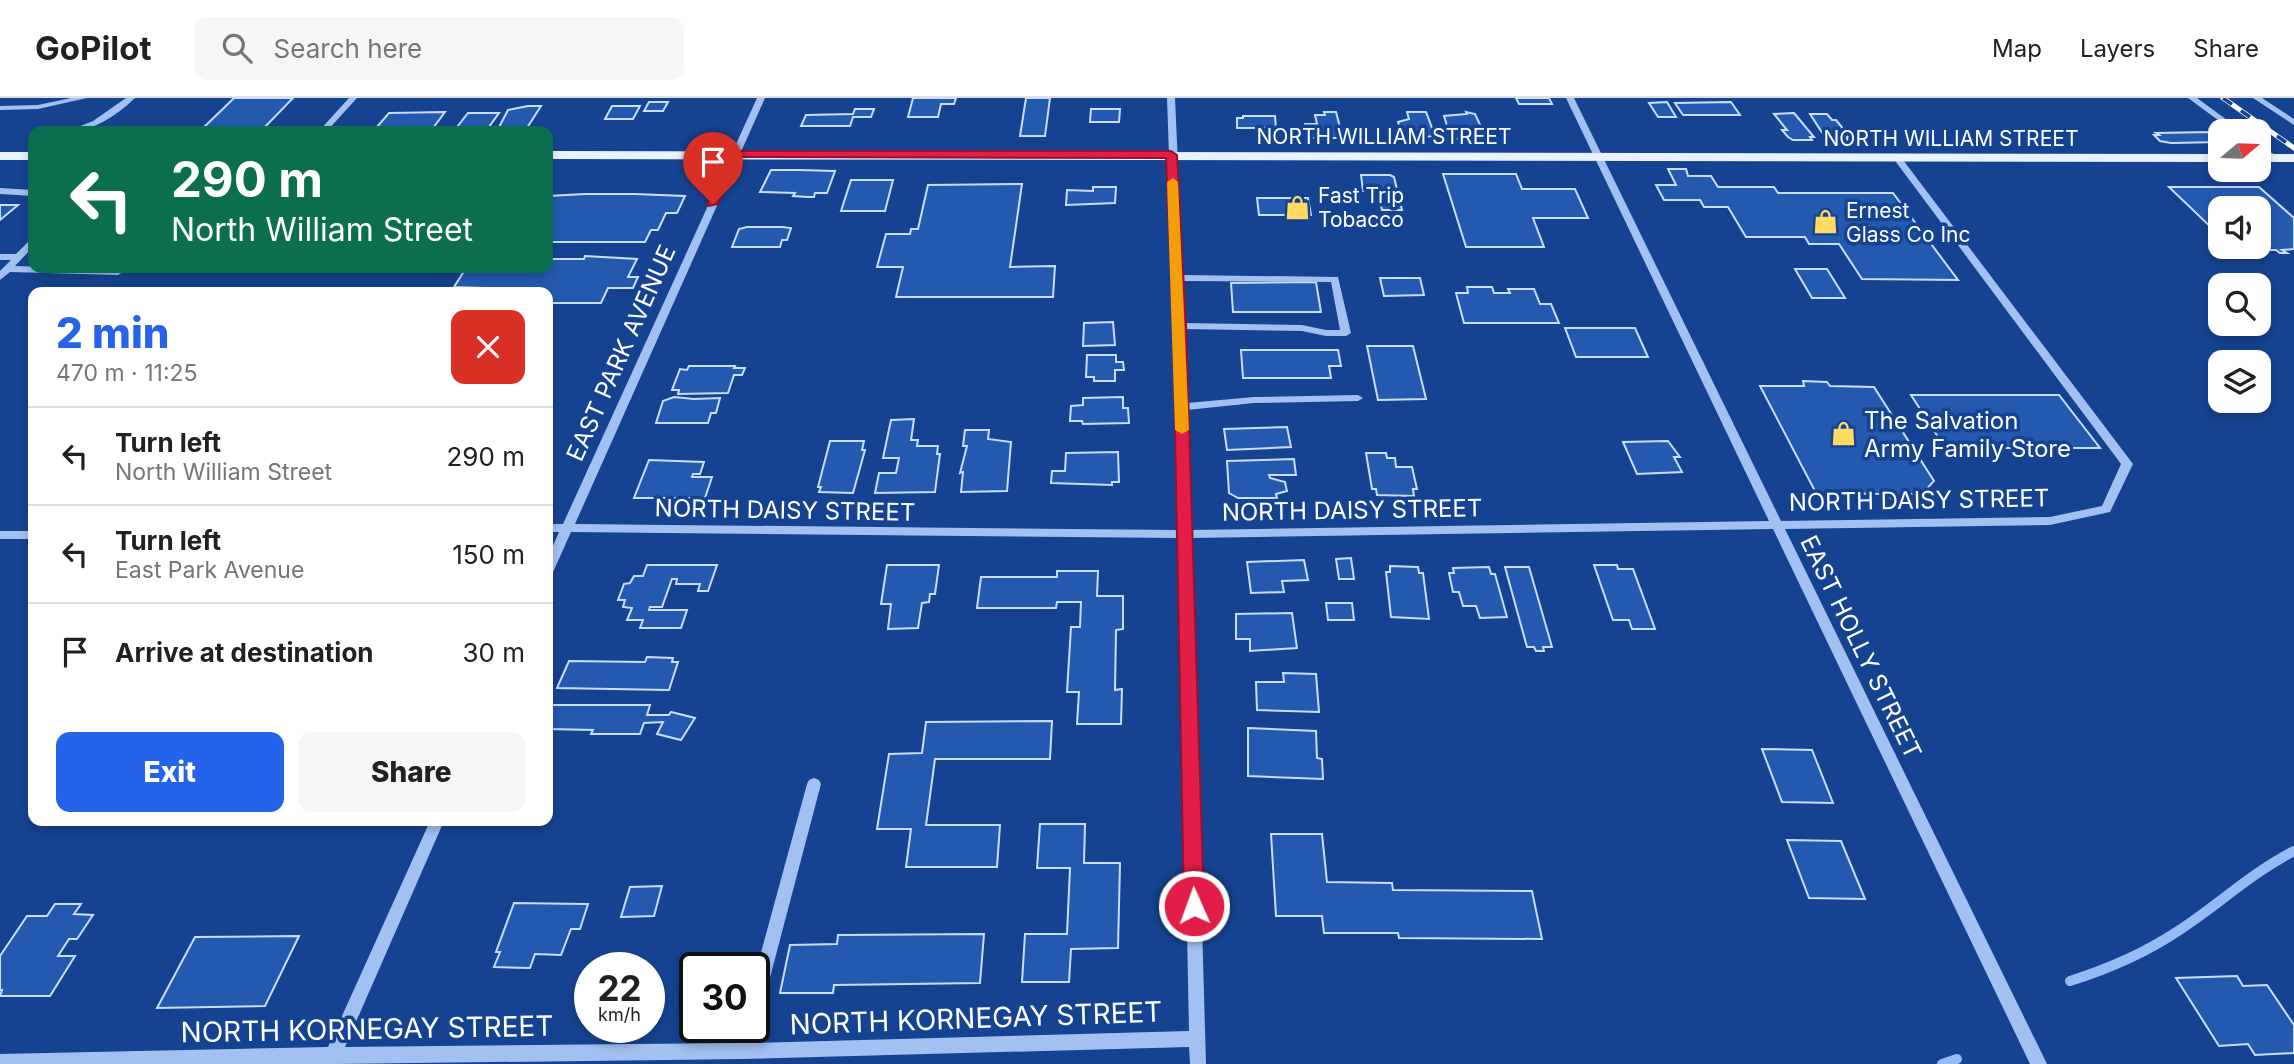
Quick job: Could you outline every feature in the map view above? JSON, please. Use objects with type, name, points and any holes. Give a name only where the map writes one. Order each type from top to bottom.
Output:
[{"type":"main road","name":"NORTH WILLIAM STREET","points":[[553,155],[2208,158]]},
{"type":"main road","points":[[0,156],[28,156]]},
{"type":"main road","points":[[2274,158],[2294,158]]},
{"type":"street","points":[[0,108],[38,107],[83,98]]},
{"type":"street","points":[[87,126],[96,123],[131,98]]},
{"type":"street","points":[[328,126],[353,98]]},
{"type":"street","name":"EAST PARK AVENUE","points":[[553,558],[761,98]]},
{"type":"street","points":[[1171,98],[1171,155],[1180,326],[1198,1064]]},
{"type":"street","name":"EAST HOLLY STREET","points":[[1570,98],[2039,1064]]},
{"type":"street","points":[[2192,98],[2221,119]]},
{"type":"street","points":[[2257,98],[2294,123]]},
{"type":"street","name":"NORTH DAISY STREET","points":[[553,528],[1184,534],[2050,521],[2106,509],[2127,464],[1896,158]]},
{"type":"street","points":[[0,191],[28,193]]},
{"type":"street","points":[[0,277],[28,247]]},
{"type":"street","points":[[0,257],[19,257]]},
{"type":"street","points":[[8,269],[28,270]]},
{"type":"street","points":[[1177,278],[1335,279],[1346,333],[1326,333],[1302,328],[1180,326]]},
{"type":"street","points":[[1181,407],[1254,400],[1358,398]]},
{"type":"street","points":[[0,535],[28,535]]},
{"type":"street","points":[[769,952],[814,784]]},
{"type":"street","points":[[331,1060],[435,826]]},
{"type":"street","name":"NORTH KORNEGAY STREET","points":[[0,1062],[331,1060],[1197,1039]]},
{"type":"street","points":[[743,1051],[745,1043]]},
{"type":"building","points":[[234,98],[293,98],[266,126],[205,126]]},
{"type":"building","points":[[913,98],[956,98],[954,104],[941,104],[938,117],[908,117]]},
{"type":"building","points":[[1026,98],[1050,98],[1045,136],[1020,136]]},
{"type":"building","points":[[1516,98],[1549,98],[1552,104],[1519,104]]},
{"type":"building","points":[[649,102],[668,102],[663,111],[644,111]]},
{"type":"building","points":[[1667,102],[1676,117],[1658,117],[1649,103]]},
{"type":"building","points":[[1731,102],[1740,115],[1683,115],[1675,103]]},
{"type":"building","points":[[541,106],[528,126],[500,126],[508,110]]},
{"type":"building","points":[[612,106],[640,106],[633,119],[605,119]]},
{"type":"building","points":[[855,109],[874,109],[871,117],[853,117],[850,126],[801,126],[806,115],[853,114]]},
{"type":"building","points":[[1091,109],[1120,109],[1119,122],[1090,122]]},
{"type":"building","points":[[445,112],[434,126],[378,126],[389,113]]},
{"type":"building","points":[[1324,112],[1336,112],[1342,135],[1339,135],[1340,138],[1308,138],[1305,124],[1317,124],[1315,115],[1325,115]]},
{"type":"building","points":[[1407,112],[1426,112],[1435,136],[1403,139],[1398,122],[1409,119]]},
{"type":"building","points":[[1466,112],[1475,114],[1485,135],[1482,135],[1483,138],[1451,139],[1444,116],[1467,114]]},
{"type":"building","points":[[468,113],[499,113],[490,126],[458,126]]},
{"type":"building","points":[[1794,113],[1814,137],[1810,137],[1812,140],[1793,140],[1788,137],[1782,130],[1787,130],[1774,114]]},
{"type":"building","points":[[1810,114],[1827,114],[1832,120],[1836,120],[1850,137],[1846,137],[1848,140],[1825,137]]},
{"type":"building","points":[[1275,116],[1276,128],[1237,128],[1237,118]]},
{"type":"building","points":[[2208,132],[2208,142],[2171,143],[2160,141],[2154,135],[2159,135],[2156,133]]},
{"type":"building","name":"Ernest Glass Co Inc","points":[[1668,169],[1686,169],[1688,176],[1711,176],[1718,187],[1774,187],[1778,193],[1893,193],[1958,280],[1862,279],[1839,244],[1809,244],[1805,237],[1746,237],[1728,207],[1704,207],[1700,200],[1664,200],[1656,185],[1676,185]]},
{"type":"building","points":[[771,170],[835,171],[827,193],[815,193],[814,197],[808,197],[793,196],[795,193],[760,192]]},
{"type":"building","points":[[1443,174],[1516,174],[1522,189],[1575,189],[1588,218],[1533,218],[1544,247],[1466,247]]},
{"type":"building","points":[[1361,175],[1394,177],[1402,210],[1382,210],[1379,197],[1369,197],[1371,191],[1363,191]]},
{"type":"building","points":[[851,180],[893,180],[885,211],[841,211]]},
{"type":"building","points":[[1022,184],[1010,267],[1055,266],[1053,297],[896,297],[903,267],[877,267],[886,234],[910,234],[911,229],[918,229],[928,185]]},
{"type":"building","points":[[1093,187],[1116,187],[1115,203],[1066,205],[1067,190],[1093,191]]},
{"type":"building","points":[[2169,187],[2259,187],[2269,196],[2208,196],[2208,224]]},
{"type":"building","points":[[553,196],[685,196],[677,213],[666,213],[658,230],[651,230],[645,242],[553,242]]},
{"type":"building","points":[[1257,198],[1308,198],[1311,215],[1259,215]]},
{"type":"building","points":[[2271,198],[2294,218],[2294,249],[2282,250],[2287,253],[2271,250]]},
{"type":"building","points":[[0,205],[18,205],[0,220]]},
{"type":"building","points":[[791,228],[787,240],[782,240],[780,247],[732,247],[739,229]]},
{"type":"building","points":[[585,256],[637,259],[628,277],[638,277],[633,288],[608,288],[601,303],[553,303],[553,287],[454,287],[463,273],[553,273],[553,259],[584,259]]},
{"type":"building","points":[[1795,269],[1827,269],[1845,298],[1812,298]]},
{"type":"building","points":[[1380,278],[1420,278],[1424,295],[1384,296]]},
{"type":"building","points":[[1316,282],[1321,312],[1233,312],[1231,283]]},
{"type":"building","points":[[1467,287],[1492,287],[1494,293],[1510,293],[1508,289],[1534,289],[1540,304],[1551,304],[1559,323],[1464,323],[1456,293],[1468,293]]},
{"type":"building","points":[[1113,322],[1115,345],[1083,346],[1084,323]]},
{"type":"building","points":[[1565,328],[1635,328],[1648,357],[1576,357]]},
{"type":"building","points":[[1367,346],[1413,346],[1426,399],[1378,400]]},
{"type":"building","points":[[1241,350],[1338,350],[1341,366],[1329,366],[1331,378],[1243,378]]},
{"type":"building","points":[[1087,355],[1116,355],[1116,362],[1123,362],[1124,370],[1115,370],[1115,381],[1094,381],[1094,377],[1086,377]]},
{"type":"building","points":[[689,366],[745,368],[742,375],[734,375],[728,393],[678,394],[679,390],[672,390],[680,369],[687,370]]},
{"type":"building","name":"The Salvation Army Family Store","points":[[1803,381],[1827,382],[1830,386],[1874,387],[1934,481],[1922,494],[1909,494],[1914,504],[1894,503],[1888,494],[1816,493],[1760,386],[1804,386]]},
{"type":"building","points":[[1911,395],[2059,395],[2100,448],[2033,448],[2038,455],[2018,455],[2012,448],[1945,448]]},
{"type":"building","points":[[674,397],[720,398],[716,413],[711,413],[708,423],[656,423],[663,401]]},
{"type":"building","points":[[1123,397],[1123,408],[1128,408],[1129,423],[1083,424],[1082,421],[1070,421],[1071,406],[1083,405],[1083,398]]},
{"type":"building","points":[[914,419],[911,440],[918,440],[917,446],[938,446],[937,454],[940,454],[935,492],[875,493],[879,473],[896,473],[899,458],[883,458],[891,420]]},
{"type":"building","points":[[1287,427],[1291,447],[1227,450],[1224,429]]},
{"type":"building","points":[[965,430],[989,430],[988,439],[1011,442],[1007,491],[961,492],[963,472],[960,473],[967,446],[963,446]]},
{"type":"building","points":[[830,441],[864,441],[862,450],[865,450],[853,493],[819,492]]},
{"type":"building","points":[[1668,441],[1680,457],[1674,457],[1682,472],[1637,474],[1623,442]]},
{"type":"building","points":[[1118,452],[1119,482],[1112,482],[1112,485],[1051,483],[1052,471],[1065,471],[1066,453]]},
{"type":"building","points":[[1366,453],[1386,453],[1387,458],[1395,458],[1396,467],[1412,467],[1417,489],[1413,489],[1414,496],[1377,495],[1376,489],[1372,489]]},
{"type":"building","points":[[1294,459],[1296,475],[1269,475],[1270,478],[1285,482],[1287,491],[1276,494],[1277,498],[1238,498],[1229,493],[1227,461]]},
{"type":"building","points":[[649,460],[704,462],[700,474],[693,474],[692,477],[712,477],[705,498],[634,498]]},
{"type":"building","points":[[1351,558],[1354,579],[1339,579],[1336,559]]},
{"type":"building","points":[[1304,560],[1308,580],[1282,581],[1284,592],[1251,593],[1247,562]]},
{"type":"building","points":[[647,565],[717,565],[708,591],[698,591],[700,584],[676,584],[677,579],[672,579],[662,607],[650,607],[649,610],[687,610],[681,628],[640,628],[643,620],[627,620],[632,608],[623,607],[625,600],[618,600],[624,584],[630,583],[634,576],[643,576]]},
{"type":"building","points":[[887,565],[939,565],[935,594],[930,594],[929,602],[922,603],[918,628],[888,629],[891,604],[881,604]]},
{"type":"building","points":[[1594,565],[1617,565],[1618,569],[1633,569],[1655,629],[1632,629],[1629,620],[1613,620]]},
{"type":"building","points":[[1390,566],[1418,567],[1419,573],[1423,573],[1429,619],[1391,617],[1386,572],[1390,572]]},
{"type":"building","points":[[1489,567],[1491,574],[1495,574],[1507,617],[1480,618],[1476,606],[1463,606],[1459,592],[1453,592],[1449,573],[1454,573],[1453,568]]},
{"type":"building","points":[[1505,567],[1529,567],[1552,647],[1543,647],[1544,651],[1536,651],[1534,647],[1527,647]]},
{"type":"building","points":[[1057,571],[1098,571],[1097,596],[1123,596],[1123,629],[1116,630],[1115,690],[1122,689],[1121,724],[1077,724],[1079,692],[1067,692],[1071,627],[1080,627],[1081,602],[1057,602],[1056,608],[977,608],[981,577],[1057,577]]},
{"type":"building","points":[[1326,603],[1352,603],[1354,620],[1328,620]]},
{"type":"building","points":[[1292,613],[1297,648],[1250,651],[1250,639],[1236,639],[1236,614]]},
{"type":"building","points":[[647,657],[673,658],[672,662],[678,662],[669,690],[557,688],[569,661],[645,662]]},
{"type":"building","points":[[1283,673],[1316,674],[1319,712],[1257,710],[1256,682],[1284,682]]},
{"type":"building","points":[[553,705],[650,705],[647,715],[669,715],[671,712],[695,718],[681,740],[657,734],[663,722],[644,723],[640,734],[591,734],[593,730],[553,729]]},
{"type":"building","points":[[1052,721],[1050,759],[935,759],[926,825],[1000,825],[997,867],[906,867],[911,829],[877,829],[889,754],[922,753],[926,722]]},
{"type":"building","points":[[1248,728],[1316,731],[1317,758],[1322,759],[1323,779],[1248,776]]},
{"type":"building","points":[[1762,749],[1812,750],[1833,803],[1782,802]]},
{"type":"building","points":[[1040,824],[1085,824],[1084,863],[1120,863],[1118,948],[1071,949],[1069,982],[1022,982],[1025,934],[1067,934],[1070,868],[1037,868]]},
{"type":"building","points":[[1271,834],[1322,834],[1327,882],[1392,883],[1393,890],[1532,891],[1542,939],[1399,938],[1398,933],[1324,933],[1322,916],[1276,916]]},
{"type":"building","points":[[1787,840],[1841,841],[1865,899],[1809,898]]},
{"type":"building","points":[[662,886],[654,916],[621,917],[630,887]]},
{"type":"building","points":[[514,903],[588,904],[580,929],[571,929],[561,955],[535,954],[530,968],[494,967],[500,952],[496,952]]},
{"type":"building","points":[[55,904],[81,904],[74,914],[93,915],[77,939],[69,939],[58,956],[75,956],[50,996],[0,996],[0,956],[27,916],[47,916]]},
{"type":"building","points":[[984,934],[980,983],[834,985],[833,993],[780,993],[790,945],[837,944],[838,935]]},
{"type":"building","points":[[299,936],[265,1006],[157,1008],[195,937]]},
{"type":"building","points":[[2237,976],[2243,986],[2267,985],[2294,1025],[2294,1053],[2255,1055],[2248,1044],[2219,1046],[2176,978]]},
{"type":"waterway","points":[[2070,981],[2126,960],[2153,946],[2193,921],[2263,869],[2294,851]]},
{"type":"waterway","points":[[1942,1064],[1957,1059]]},
{"type":"railway","points":[[2223,98],[2294,148]]},
{"type":"slow traffic","points":[[1173,182],[1182,430]]},
{"type":"place","name":"Fast Trip Tobacco","points":[[1298,207]]},
{"type":"place","name":"Ernest Glass Co Inc","points":[[1826,222]]},
{"type":"place","name":"The Salvation Army Family Store","points":[[1844,434]]},
{"type":"route","points":[[713,204],[735,154],[1171,155],[1180,326],[1194,906]]}]
